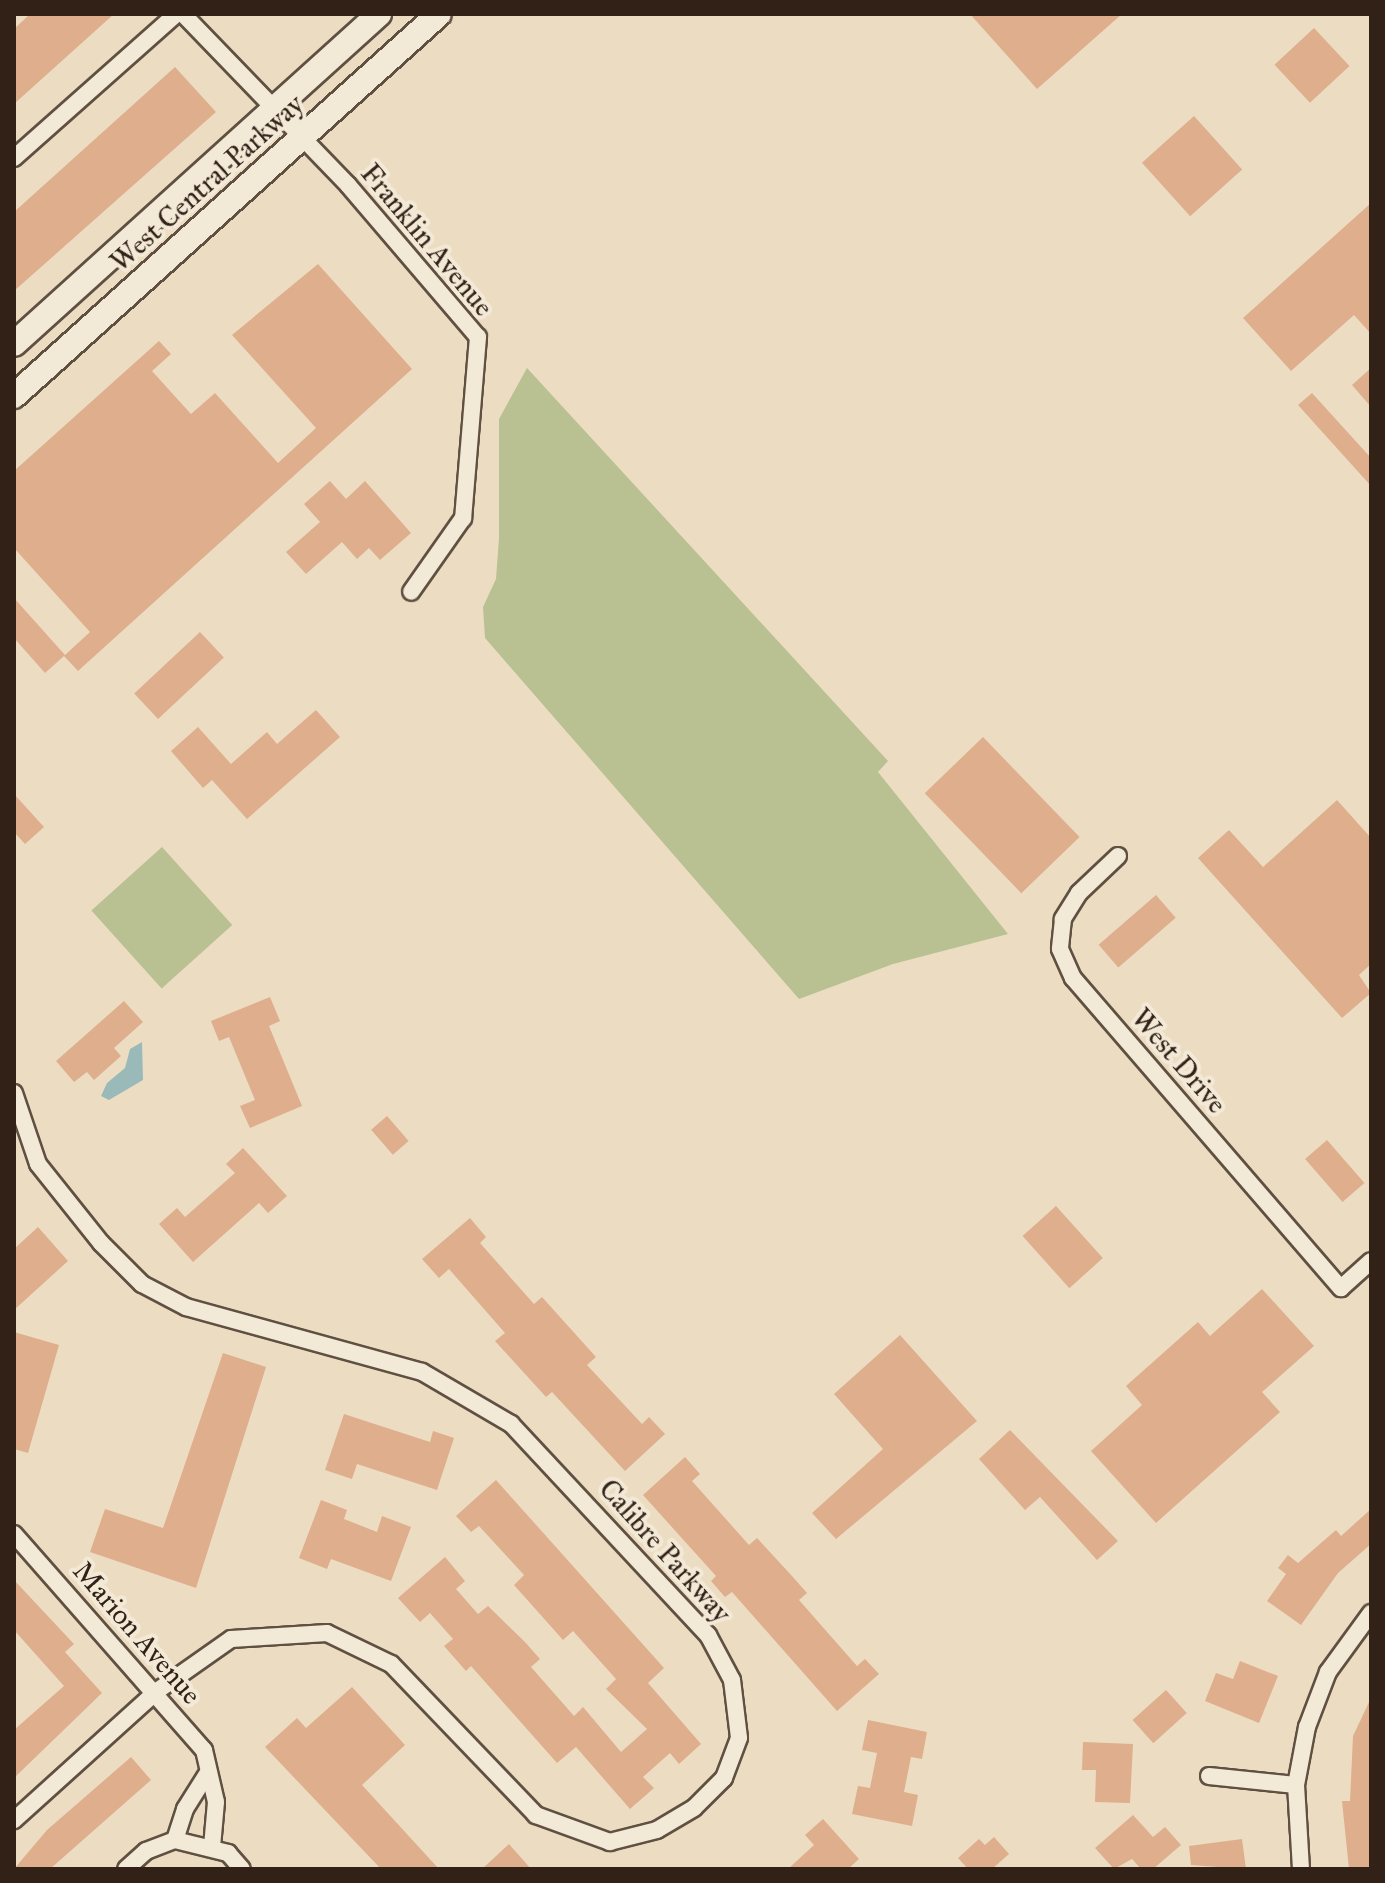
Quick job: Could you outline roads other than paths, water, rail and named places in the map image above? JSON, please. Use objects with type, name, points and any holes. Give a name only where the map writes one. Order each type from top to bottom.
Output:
[{"type":"main road","name":"West Central Parkway","points":[[14,344],[379,14]]},
{"type":"main road","name":"West Central Parkway","points":[[14,396],[439,14]]},
{"type":"street","points":[[14,158],[176,14]]},
{"type":"street","name":"Franklin Avenue","points":[[183,14],[435,283],[478,337],[463,518],[411,592]]},
{"type":"street","name":"West Drive","points":[[1118,856],[1079,893],[1063,919],[1060,949],[1073,978],[1341,1288],[1371,1261]]},
{"type":"street","name":"Calibre Parkway","points":[[14,1093],[38,1164],[101,1243],[142,1284],[186,1307],[422,1372],[511,1424],[708,1635],[732,1680],[739,1738],[724,1778],[694,1808],[657,1830],[610,1842],[536,1815],[391,1664],[327,1633],[231,1639],[157,1691],[14,1820]]},
{"type":"street","name":"Marion Avenue","points":[[14,1534],[157,1691],[204,1750],[207,1774],[216,1802],[212,1847]]},
{"type":"street","points":[[1301,1869],[1296,1785],[1307,1727],[1328,1672],[1371,1613]]},
{"type":"street","points":[[175,1840],[185,1809],[207,1774]]},
{"type":"street","points":[[1209,1776],[1296,1785]]},
{"type":"street","points":[[126,1869],[146,1851],[175,1840],[228,1853],[242,1869]]},
{"type":"water","points":[[142,1042],[143,1080],[109,1100],[101,1096],[107,1083],[125,1068],[130,1049]]}]
